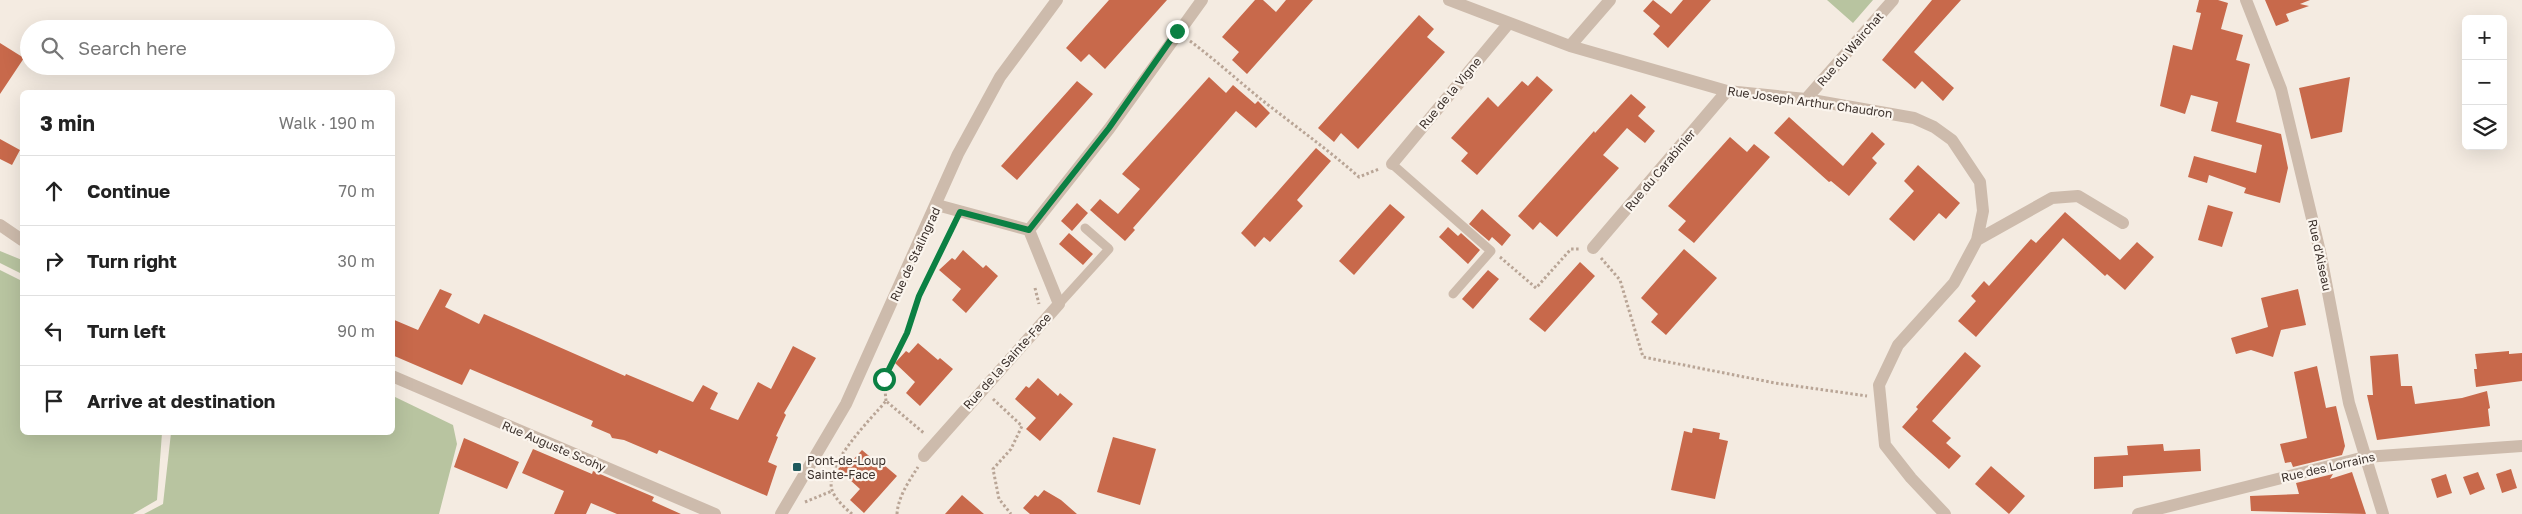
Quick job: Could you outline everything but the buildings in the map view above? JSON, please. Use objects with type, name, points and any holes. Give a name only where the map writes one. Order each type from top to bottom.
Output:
[{"type":"street","name":"Rue de Stalingrad","points":[[781,514],[846,404],[937,205],[958,154],[1000,77],[1058,0]]},
{"type":"street","points":[[937,205],[1029,230],[1109,128],[1177,31],[1202,0]]},
{"type":"street","name":"Rue Joseph Arthur Chaudron","points":[[1449,0],[1570,46],[1726,91],[1806,99],[1914,118],[1934,126],[1952,140],[1980,182],[1982,211],[1977,240],[1954,283],[1898,346],[1879,385],[1885,445],[1911,478],[1945,514]]},
{"type":"street","points":[[1570,46],[1610,0]]},
{"type":"street","name":"Rue du Wairchat","points":[[1806,99],[1893,0]]},
{"type":"street","name":"Rue d'Aiseau","points":[[2246,0],[2281,89],[2321,256],[2349,403],[2383,514]]},
{"type":"street","name":"Rue de la Vigne","points":[[1392,164],[1509,23]]},
{"type":"street","name":"Rue du Carabinier","points":[[1593,248],[1726,91]]},
{"type":"street","points":[[1977,240],[2052,198],[2078,196],[2123,223]]},
{"type":"street","points":[[0,225],[20,239]]},
{"type":"street","name":"Rue de la Sainte-Face","points":[[924,456],[982,388],[1059,304],[1029,230]]},
{"type":"street","name":"Rue Auguste Scohy","points":[[395,377],[715,514]]},
{"type":"street","name":"Rue des Lorrains","points":[[2138,514],[2179,509],[2365,457],[2522,446]]},
{"type":"lane","points":[[1392,164],[1491,251],[1453,294]]},
{"type":"lane","points":[[1059,304],[1108,249],[1085,228]]},
{"type":"path","points":[[1177,31],[1222,65],[1279,114],[1314,138],[1359,176],[1392,164]]},
{"type":"path","points":[[936,443],[886,402],[884,379],[907,333],[919,296],[960,212]]},
{"type":"path","points":[[1491,251],[1536,288],[1571,249],[1593,248],[1620,280],[1643,357],[1775,383],[1880,398]]},
{"type":"path","points":[[1033,311],[1039,304],[1035,285]]},
{"type":"path","points":[[982,388],[1022,426],[1011,449],[993,469],[999,499],[1012,514]]},
{"type":"path","points":[[852,514],[832,491],[831,473],[858,433],[886,402]]},
{"type":"path","points":[[925,434],[931,428]]},
{"type":"path","points":[[897,514],[907,484],[924,456]]},
{"type":"green space","points":[[1827,0],[1873,0],[1853,23]]},
{"type":"green space","points":[[0,251],[20,259],[20,273],[0,263]]},
{"type":"green space","points":[[0,270],[20,280],[20,435],[162,435],[157,500],[133,514],[0,514]]},
{"type":"green space","points":[[395,397],[453,425],[457,444],[439,514],[144,514],[163,504],[171,435],[395,435]]},
{"type":"place","name":"Pont-de-Loup Sainte-Face","points":[[797,467]]},
{"type":"route","points":[[884,379],[907,333],[919,296],[960,212],[1029,230],[1109,128],[1177,31]]}]
